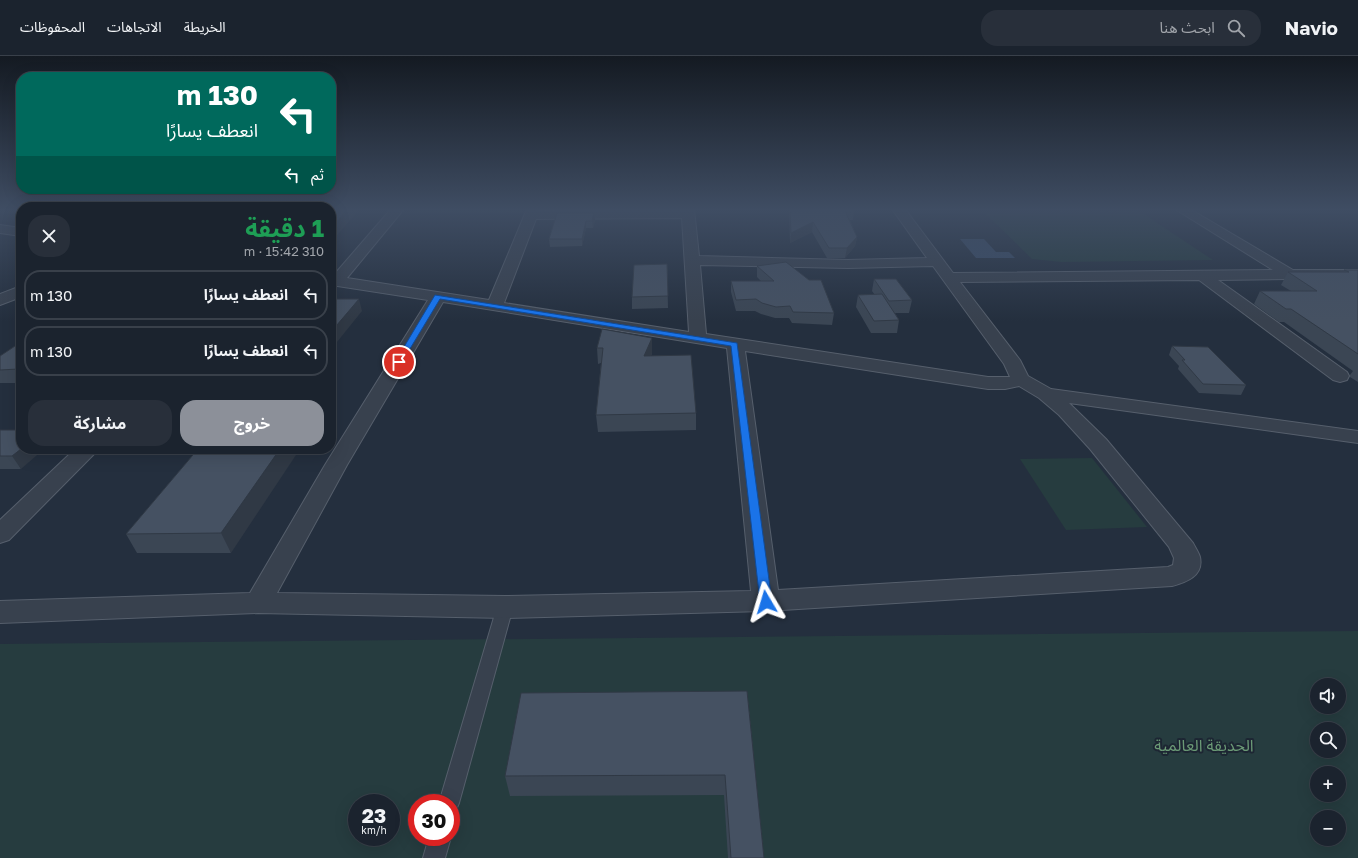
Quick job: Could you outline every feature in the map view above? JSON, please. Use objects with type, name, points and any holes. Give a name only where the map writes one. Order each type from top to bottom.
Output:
[{"type":"street","points":[[336,278],[364,246]]},
{"type":"street","points":[[495,306],[518,246]]},
{"type":"street","points":[[691,246],[698,338]]},
{"type":"street","points":[[0,612],[258,603],[505,607],[766,602],[1172,576],[1185,570],[1187,558],[1180,543],[1098,444],[1046,394],[1020,379],[1013,364],[926,246]]},
{"type":"street","points":[[1243,246],[1289,274]]},
{"type":"street","points":[[692,260],[848,264],[937,262]]},
{"type":"street","points":[[949,278],[1358,274]]},
{"type":"street","points":[[1202,275],[1340,376]]},
{"type":"street","points":[[336,280],[988,383],[1015,382],[1020,379]]},
{"type":"street","points":[[0,300],[16,293]]},
{"type":"street","points":[[258,603],[336,465],[438,297]]},
{"type":"street","points":[[735,344],[766,602]]},
{"type":"street","points":[[1046,394],[1358,438]]},
{"type":"street","points":[[0,534],[83,454]]},
{"type":"lane","points":[[452,794],[505,607]]},
{"type":"lane","points":[[434,858],[437,846]]},
{"type":"green space","points":[[1019,246],[1193,246],[1213,260],[1062,262],[1032,259]]},
{"type":"green space","points":[[1092,458],[1147,527],[1066,530],[1020,459]]},
{"type":"green space","name":"الحديقة العالمية","points":[[1358,631],[1358,858],[0,858],[0,644]]},
{"type":"water","points":[[966,246],[991,246],[996,252],[1009,252],[1015,258],[976,258]]},
{"type":"building","points":[[828,246],[848,246],[847,248],[829,248]]},
{"type":"building","points":[[786,262],[809,280],[821,280],[834,313],[793,312],[790,306],[776,307],[762,303],[756,299],[736,300],[731,281],[774,281],[757,266]]},
{"type":"building","points":[[667,264],[668,296],[632,297],[634,265]]},
{"type":"building","points":[[1344,270],[1358,270],[1358,354],[1291,309],[1286,309],[1260,291],[1317,291],[1288,272],[1349,272]]},
{"type":"building","points":[[874,279],[896,279],[912,300],[889,301]]},
{"type":"building","points":[[882,294],[899,320],[874,321],[858,295]]},
{"type":"building","points":[[336,299],[359,299],[336,326]]},
{"type":"building","points":[[602,329],[652,338],[644,356],[691,355],[696,413],[596,415],[603,348],[597,348]]},
{"type":"building","points":[[16,345],[16,369],[0,370],[0,356]]},
{"type":"building","points":[[1172,346],[1208,347],[1246,385],[1203,384],[1182,360],[1185,360]]},
{"type":"building","points":[[0,430],[16,430],[16,453],[12,456],[0,456]]},
{"type":"building","points":[[194,454],[276,454],[221,533],[126,534]]},
{"type":"building","points":[[747,691],[764,858],[731,858],[725,775],[505,776],[521,693]]},
{"type":"route","points":[[399,362],[438,297],[735,344],[766,602]]}]
